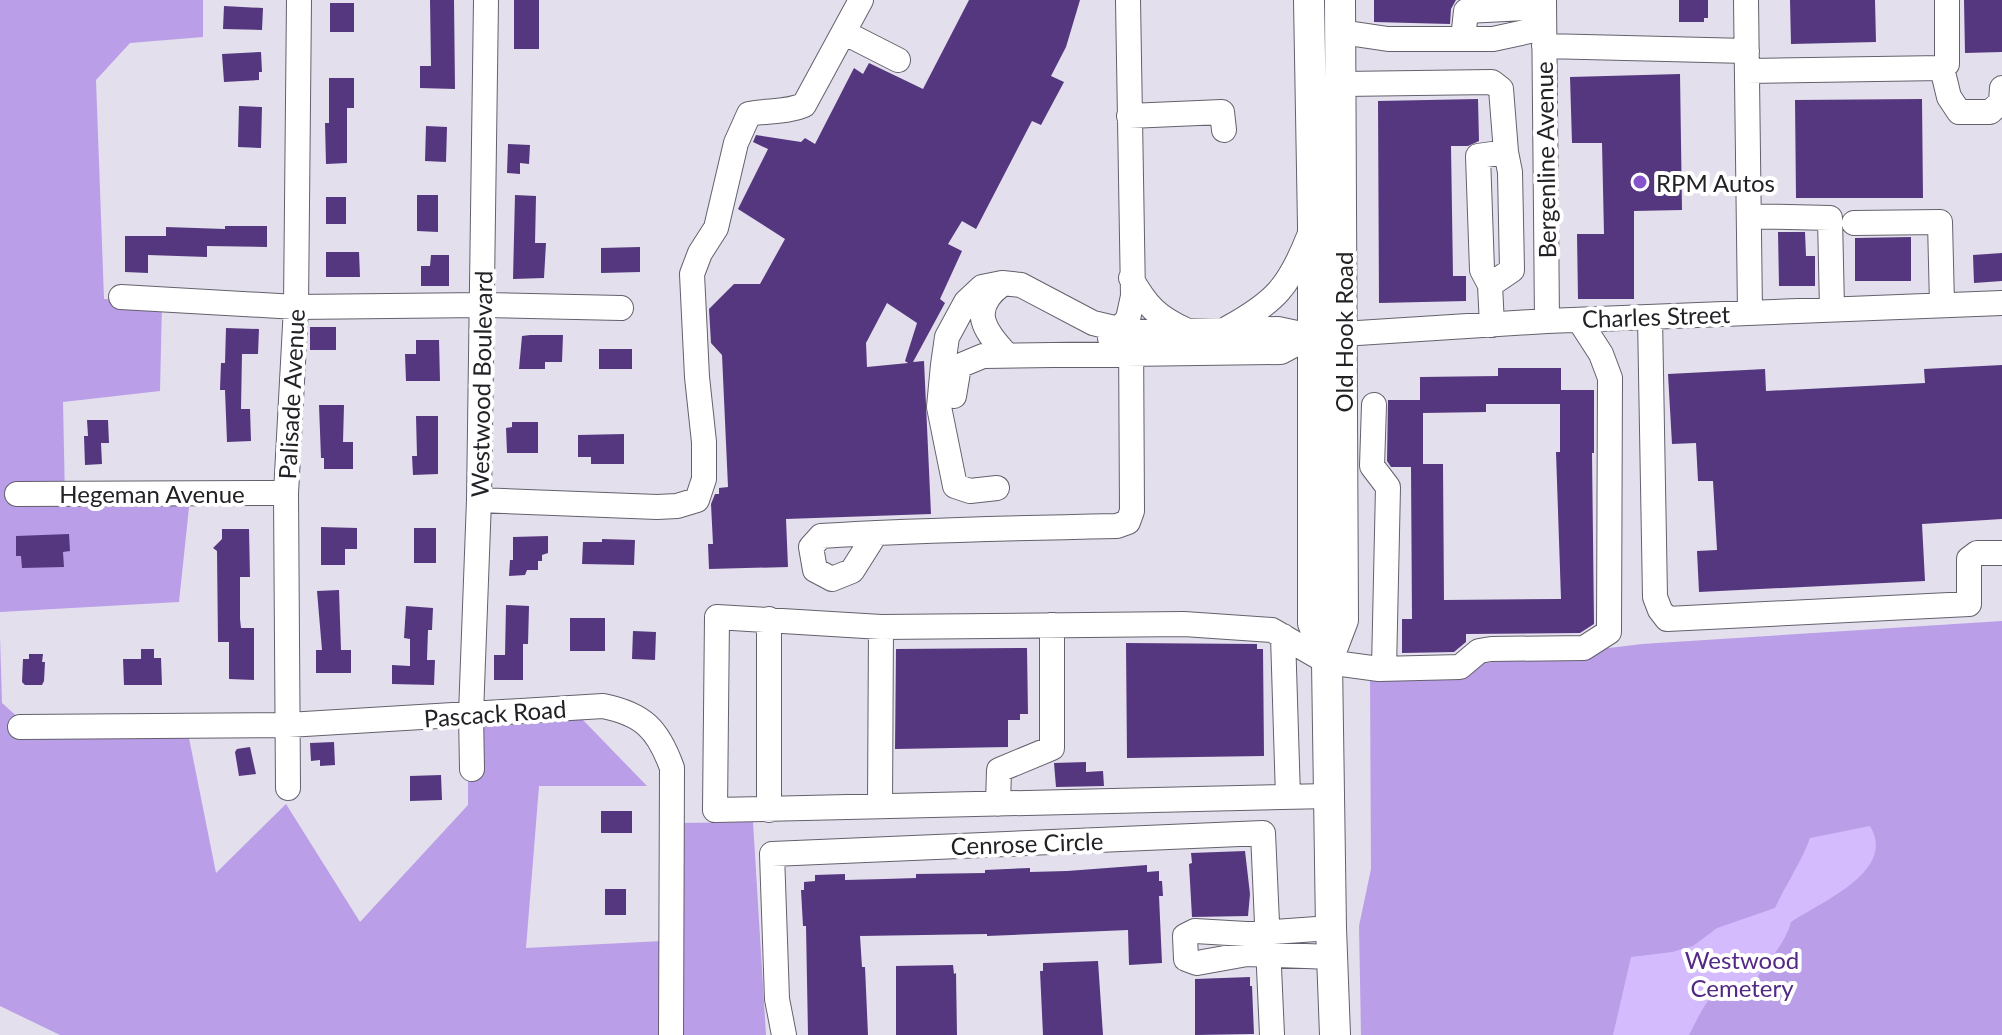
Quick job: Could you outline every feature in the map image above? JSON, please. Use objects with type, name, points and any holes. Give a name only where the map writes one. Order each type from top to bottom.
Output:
[{"type":"main road","name":"Old Hook Road","points":[[1309,0],[1313,226],[1313,623],[1327,662],[1335,1035]]},
{"type":"main road","name":"Old Hook Road","points":[[1327,662],[1343,620],[1340,0]]},
{"type":"street","name":"Palisade Avenue","points":[[288,788],[286,493],[296,307],[299,0]]},
{"type":"street","name":"Westwood Boulevard","points":[[472,769],[486,0]]},
{"type":"street","points":[[479,500],[657,507],[677,506],[697,500],[704,479],[692,274],[700,253],[716,228],[736,143],[749,114],[767,110],[787,112],[804,105],[861,0]]},
{"type":"street","points":[[876,533],[1117,526],[1128,522],[1132,511],[1128,319],[1133,296],[1128,0]]},
{"type":"street","points":[[1746,0],[1750,312]]},
{"type":"street","points":[[1463,39],[1466,11],[1517,8],[1544,20],[1747,61],[1942,68],[1947,64],[1947,0]]},
{"type":"street","points":[[1517,8],[1517,34]]},
{"type":"street","points":[[1341,32],[1388,39],[1493,39],[1517,34],[1544,20]]},
{"type":"street","name":"Bergenline Avenue","points":[[1544,20],[1547,321]]},
{"type":"street","points":[[845,33],[898,60]]},
{"type":"street","points":[[1942,68],[1949,97],[1959,112],[1990,112],[2001,102],[2002,88]]},
{"type":"street","points":[[1342,84],[1492,82],[1501,89],[1506,152],[1478,156],[1482,270],[1490,285],[1492,325]]},
{"type":"street","points":[[1129,116],[1222,112],[1224,130]]},
{"type":"street","points":[[1749,216],[1830,218],[1832,309]]},
{"type":"street","points":[[1854,223],[1940,222],[1942,304]]},
{"type":"street","points":[[1223,330],[1273,300],[1297,266],[1313,226]]},
{"type":"street","points":[[1093,323],[1118,307],[1127,293],[1131,278]]},
{"type":"street","points":[[1131,278],[1149,307],[1163,319],[1186,330]]},
{"type":"street","points":[[955,486],[939,407],[947,337],[966,302],[982,287],[1002,283],[1021,285],[1128,339],[1281,352],[1311,336]]},
{"type":"street","points":[[1002,283],[988,295],[983,309],[983,325],[1007,355]]},
{"type":"street","points":[[121,297],[296,307],[482,305],[621,308]]},
{"type":"street","name":"Charles Street","points":[[1311,336],[1547,321],[2002,303]]},
{"type":"street","points":[[1650,317],[1655,597],[1667,619],[1969,604],[1969,559],[1977,553],[2002,553]]},
{"type":"street","points":[[1329,796],[715,810],[717,617],[881,627],[1184,624],[1272,630],[1327,662],[1384,669],[1460,667],[1479,651],[1491,649],[1584,648],[1609,632],[1610,378],[1601,354],[1579,320]]},
{"type":"street","points":[[955,486],[953,397],[959,366],[983,356],[1033,355],[1186,330],[1278,329],[1311,336]]},
{"type":"street","points":[[1374,405],[1372,466],[1388,487],[1384,669]]},
{"type":"street","points":[[955,486],[970,491],[997,488]]},
{"type":"street","name":"Hegeman Avenue","points":[[17,494],[286,493]]},
{"type":"street","points":[[769,619],[769,810]]},
{"type":"street","points":[[998,804],[999,770],[1052,748],[1052,625]]},
{"type":"street","points":[[880,806],[881,627]]},
{"type":"street","points":[[1283,636],[1288,797]]},
{"type":"street","name":"Pascack Road","points":[[20,727],[288,725],[603,706],[628,711],[648,725],[663,744],[672,768],[671,1035]]},
{"type":"street","name":"Cenrose Circle","points":[[784,1035],[777,999],[772,854],[1263,833],[1272,1035]]},
{"type":"street","points":[[1268,944],[1332,942]]},
{"type":"green space","points":[[0,0],[203,0],[203,37],[130,43],[96,80],[104,299],[162,303],[160,391],[63,402],[65,500],[190,498],[179,602],[0,612]]},
{"type":"green space","name":"Westwood Cemetery","points":[[2002,621],[2002,1035],[1361,1035],[1359,926],[1371,869],[1370,677],[1642,644]]},
{"type":"green space","points":[[0,636],[2,703],[41,738],[189,738],[216,873],[286,804],[360,922],[468,805],[468,717],[583,720],[647,786],[539,786],[526,948],[681,940],[680,823],[753,822],[766,1035],[60,1035],[0,1006]]},
{"type":"shaded area","points":[[1870,826],[1876,842],[1873,857],[1865,871],[1852,884],[1791,922],[1779,947],[1752,985],[1718,992],[1706,1004],[1689,1035],[1613,1035],[1631,957],[1693,946],[1717,928],[1775,908],[1810,838]]},
{"type":"building","points":[[430,0],[454,0],[455,89],[420,88],[420,66],[431,66]]},
{"type":"building","points":[[514,0],[539,0],[539,49],[514,49]]},
{"type":"building","points":[[969,0],[1080,0],[1066,47],[1051,76],[1064,82],[1041,125],[1032,121],[976,229],[962,221],[948,244],[962,251],[940,299],[945,303],[913,362],[924,361],[931,514],[786,519],[788,567],[709,569],[708,544],[713,544],[711,504],[715,494],[719,494],[719,488],[728,487],[722,355],[711,343],[709,309],[734,284],[760,284],[785,239],[738,209],[768,149],[753,142],[756,135],[801,142],[805,138],[815,144],[854,68],[863,74],[869,63],[923,89]],"holes":[[[887,303],[917,323],[905,361],[908,363],[867,367],[866,343]]]},
{"type":"building","points":[[1374,0],[1456,0],[1451,9],[1450,24],[1374,22]]},
{"type":"building","points":[[1679,0],[1708,0],[1708,18],[1704,18],[1704,22],[1679,22]]},
{"type":"building","points":[[1790,0],[1875,0],[1876,42],[1791,44]]},
{"type":"building","points":[[1964,0],[2002,0],[2002,52],[1965,53]]},
{"type":"building","points":[[330,3],[354,3],[354,32],[330,32]]},
{"type":"building","points":[[224,6],[263,8],[262,30],[223,29]]},
{"type":"building","points":[[261,52],[262,72],[259,72],[259,80],[224,82],[222,54]]},
{"type":"building","points":[[1680,74],[1682,210],[1634,211],[1634,299],[1578,299],[1577,234],[1604,234],[1602,143],[1572,143],[1570,77]]},
{"type":"building","points":[[329,78],[354,78],[354,108],[347,108],[347,163],[326,164],[325,123],[329,123]]},
{"type":"building","points":[[1478,99],[1479,141],[1468,146],[1451,146],[1453,276],[1466,276],[1466,301],[1379,303],[1378,101]]},
{"type":"building","points":[[1922,99],[1923,198],[1796,198],[1795,100]]},
{"type":"building","points":[[239,106],[262,107],[261,148],[238,147]]},
{"type":"building","points":[[426,126],[447,127],[446,162],[425,161]]},
{"type":"building","points":[[508,144],[530,145],[529,164],[520,163],[520,174],[507,173]]},
{"type":"building","points":[[417,195],[438,195],[438,232],[417,231]]},
{"type":"building","points":[[515,195],[536,196],[535,243],[546,243],[544,278],[513,279]]},
{"type":"building","points":[[326,197],[346,197],[346,224],[326,224]]},
{"type":"building","points":[[225,226],[267,226],[267,247],[207,246],[207,257],[148,255],[148,273],[125,272],[125,236],[166,236],[166,227],[225,229]]},
{"type":"building","points":[[1778,232],[1805,232],[1806,256],[1815,256],[1815,286],[1779,286]]},
{"type":"building","points":[[1911,237],[1911,281],[1855,281],[1855,238]]},
{"type":"building","points":[[640,247],[640,272],[601,273],[601,248]]},
{"type":"building","points":[[326,252],[359,252],[360,277],[326,277]]},
{"type":"building","points":[[2002,253],[2002,281],[1974,283],[1973,255]]},
{"type":"building","points":[[431,255],[449,255],[449,286],[421,286],[421,266],[430,266]]},
{"type":"building","points":[[310,327],[336,327],[336,350],[310,350]]},
{"type":"building","points":[[226,328],[259,329],[258,354],[242,354],[241,409],[250,409],[251,441],[227,442],[225,390],[220,390]]},
{"type":"building","points":[[563,335],[562,362],[545,362],[545,369],[519,369],[522,336]]},
{"type":"building","points":[[416,340],[439,340],[440,381],[406,381],[405,354],[416,354]]},
{"type":"building","points":[[599,349],[632,349],[632,369],[599,369]]},
{"type":"building","points":[[2002,365],[2002,519],[1922,524],[1925,581],[1699,592],[1697,551],[1717,550],[1713,481],[1698,481],[1696,443],[1672,444],[1668,374],[1765,369],[1766,391],[1925,383],[1924,369]]},
{"type":"building","points":[[1498,368],[1561,368],[1561,390],[1594,390],[1594,624],[1580,633],[1466,634],[1466,642],[1454,652],[1402,653],[1402,619],[1412,619],[1411,467],[1391,467],[1387,461],[1388,400],[1420,400],[1420,377],[1498,376]],"holes":[[[1486,404],[1560,404],[1560,452],[1556,452],[1561,599],[1444,600],[1443,464],[1423,464],[1423,413],[1486,412]]]},
{"type":"building","points":[[319,405],[344,405],[343,442],[353,442],[353,469],[324,469]]},
{"type":"building","points":[[416,416],[438,416],[438,474],[413,475],[412,456],[417,456]]},
{"type":"building","points":[[87,420],[108,420],[109,443],[101,443],[102,464],[85,465]]},
{"type":"building","points":[[512,422],[538,422],[538,453],[507,453],[506,428],[512,427]]},
{"type":"building","points":[[624,434],[624,464],[591,464],[591,457],[578,457],[578,435]]},
{"type":"building","points":[[321,527],[357,528],[357,549],[345,549],[345,565],[321,565]]},
{"type":"building","points":[[414,528],[436,528],[436,563],[414,563]]},
{"type":"building","points":[[222,529],[249,529],[250,577],[240,577],[240,619],[241,628],[254,628],[254,680],[229,679],[229,642],[218,642],[217,551],[213,548],[222,539]]},
{"type":"building","points":[[69,534],[70,551],[63,552],[64,567],[22,568],[21,556],[16,556],[16,536]]},
{"type":"building","points":[[548,536],[548,553],[542,555],[542,561],[538,561],[538,570],[509,576],[513,537]]},
{"type":"building","points":[[602,539],[635,540],[634,565],[582,564],[583,542],[602,542]]},
{"type":"building","points":[[339,590],[341,650],[351,650],[351,673],[316,673],[316,650],[322,650],[317,591]]},
{"type":"building","points":[[506,605],[529,606],[528,644],[523,644],[523,680],[494,680],[494,655],[505,655]]},
{"type":"building","points":[[406,606],[433,608],[432,630],[428,630],[427,660],[435,660],[434,685],[392,684],[392,665],[410,666],[410,639],[404,638]]},
{"type":"building","points":[[570,618],[605,618],[605,651],[570,651]]},
{"type":"building","points":[[633,631],[656,632],[655,660],[632,659]]},
{"type":"building","points":[[1126,643],[1257,644],[1257,649],[1263,649],[1264,756],[1127,758]]},
{"type":"building","points":[[1027,648],[1028,714],[1020,714],[1020,720],[1008,720],[1008,747],[895,749],[896,649]]},
{"type":"building","points":[[141,649],[154,649],[154,658],[161,658],[162,685],[124,685],[123,659],[141,659]]},
{"type":"building","points":[[29,654],[43,654],[42,685],[25,685],[22,682],[23,659],[29,659]]},
{"type":"building","points":[[334,742],[335,765],[320,766],[320,760],[311,761],[310,743]]},
{"type":"building","points":[[250,747],[256,774],[239,776],[235,752]]},
{"type":"building","points":[[1086,762],[1086,772],[1103,771],[1104,786],[1056,787],[1054,763]]},
{"type":"building","points":[[441,775],[442,800],[410,801],[410,776]]},
{"type":"building","points":[[601,811],[632,811],[632,833],[601,833]]},
{"type":"building","points":[[1245,851],[1250,894],[1248,916],[1192,917],[1191,853]]},
{"type":"building","points":[[1147,865],[1147,872],[1159,871],[1159,881],[1162,881],[1163,896],[1159,896],[1162,963],[1129,965],[1128,930],[987,936],[860,936],[862,967],[865,967],[868,1035],[808,1035],[806,926],[803,926],[801,890],[804,890],[804,882],[815,881],[815,875],[845,874],[845,880],[885,879],[916,878],[916,874],[985,873],[985,870],[1030,868],[1030,872],[1067,871]]},
{"type":"building","points":[[605,889],[626,889],[626,915],[605,915]]},
{"type":"building","points":[[1098,961],[1103,1035],[1043,1035],[1040,971],[1043,971],[1043,963]]},
{"type":"building","points":[[953,965],[956,973],[957,1035],[896,1035],[896,966]]},
{"type":"building","points":[[1250,977],[1254,1034],[1195,1035],[1195,979]]},
{"type":"place","name":"RPM Autos","points":[[1640,182]]}]
